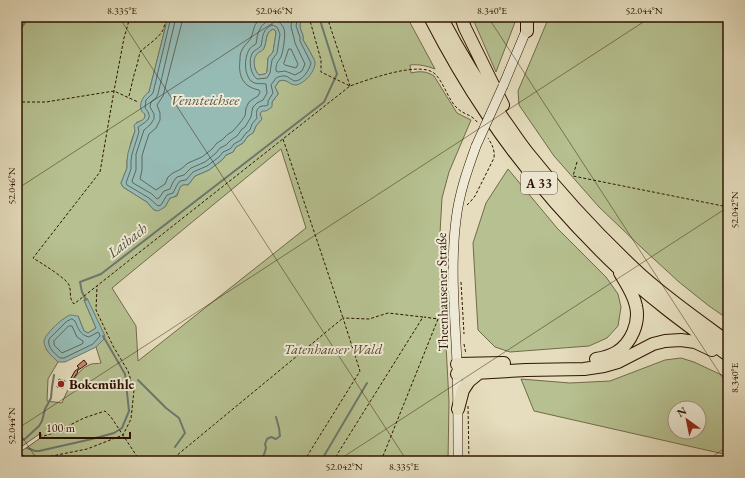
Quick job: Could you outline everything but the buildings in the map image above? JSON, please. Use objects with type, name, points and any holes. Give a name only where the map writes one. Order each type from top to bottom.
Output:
[{"type":"highway","name":"A 33","points":[[430,17],[449,52],[486,113],[547,194],[577,227],[617,267],[646,293],[728,356]]},
{"type":"highway","name":"A 33","points":[[441,17],[480,85],[526,151],[571,204],[637,271],[667,296],[728,342]]},
{"type":"highway","points":[[461,17],[526,151]]},
{"type":"highway","points":[[527,17],[527,31]]},
{"type":"highway","points":[[460,367],[589,361],[605,358],[617,352],[630,339],[637,319],[633,296],[617,267]]},
{"type":"highway","points":[[460,367],[480,372],[584,369],[618,362],[653,344],[665,341],[681,340],[695,342],[728,356]]},
{"type":"highway","points":[[463,407],[463,390],[469,381],[480,372]]},
{"type":"main road","name":"Theenhausener Straße","points":[[458,461],[463,407],[453,272],[456,219],[465,175],[476,146],[527,31],[531,17]]},
{"type":"lane","points":[[17,453],[40,436]]},
{"type":"path","points":[[130,17],[124,38],[100,172],[33,258],[65,280],[69,286],[70,300],[74,304],[350,86],[406,69],[430,70],[436,74],[453,103],[459,110],[472,116],[481,128]]},
{"type":"path","points":[[129,98],[140,52],[163,30],[165,23],[164,17]]},
{"type":"path","points":[[309,17],[321,60],[321,72],[350,86]]},
{"type":"path","points":[[328,17],[350,86]]},
{"type":"path","points":[[17,102],[46,102],[114,91],[138,102]]},
{"type":"path","points":[[467,199],[466,206],[475,196],[494,158],[493,146],[485,134]]},
{"type":"path","points":[[283,138],[360,371],[304,461]]},
{"type":"path","points":[[577,162],[573,176],[728,207]]},
{"type":"path","points":[[462,282],[464,336]]},
{"type":"path","points":[[17,453],[37,459],[87,449],[123,434],[131,419],[134,390],[128,371],[113,346],[96,310],[97,286]]},
{"type":"path","points":[[170,461],[343,318],[369,319],[388,313],[438,319],[381,461]]},
{"type":"path","points":[[333,461],[423,317]]},
{"type":"path","points":[[460,367],[464,344]]},
{"type":"path","points":[[463,407],[469,461]]},
{"type":"path","points":[[40,436],[60,431],[84,418],[105,411],[123,434],[140,461]]},
{"type":"path","points":[[724,461],[728,438]]},
{"type":"green space","name":"Tatenhauser Wald","points":[[17,17],[168,17],[149,92],[141,106],[145,114],[145,118],[137,122],[131,142],[127,168],[121,183],[123,187],[147,202],[154,210],[165,207],[170,198],[177,196],[179,189],[183,185],[188,185],[195,176],[209,170],[226,155],[233,152],[236,147],[243,143],[248,136],[253,133],[261,120],[260,114],[262,110],[269,109],[278,94],[275,87],[279,81],[282,80],[292,84],[315,62],[303,40],[300,27],[300,17],[407,17],[435,69],[410,65],[411,73],[423,72],[434,76],[457,113],[471,120],[449,172],[442,198],[440,233],[449,401],[448,461],[17,461]],"holes":[[[281,149],[306,228],[138,361],[136,326],[112,288]],[[84,300],[104,339],[96,347],[101,363],[90,364],[80,371],[72,381],[62,403],[47,401],[48,379],[58,362],[46,349],[78,316],[84,331],[88,333],[96,328]]]},
{"type":"green space","points":[[472,17],[517,17],[496,72]]},
{"type":"green space","points":[[549,17],[728,17],[728,165],[724,185],[728,186],[728,319],[679,282],[599,207],[554,156],[519,105],[518,91]]},
{"type":"green space","points":[[273,29],[276,33],[273,52],[268,58],[267,72],[259,75],[255,68],[255,56],[263,49],[267,35]]},
{"type":"green space","points":[[508,169],[557,228],[606,277],[618,294],[621,307],[618,326],[607,338],[589,346],[510,352],[495,347],[478,330],[473,243],[486,203]]},
{"type":"green space","points":[[681,358],[694,362],[728,378],[728,455],[534,411],[521,379],[570,383],[610,381],[665,360]]},
{"type":"water","name":"Vennteichsee","points":[[168,17],[300,17],[300,27],[303,40],[315,62],[312,73],[306,80],[299,84],[294,85],[284,80],[279,81],[275,87],[278,94],[272,102],[272,107],[266,111],[262,111],[260,114],[262,119],[256,126],[253,133],[248,136],[243,143],[236,147],[233,152],[226,155],[209,170],[195,176],[188,185],[182,186],[174,197],[170,198],[165,207],[158,211],[154,210],[147,202],[123,187],[121,183],[127,168],[128,153],[135,131],[134,125],[141,121],[145,116],[141,110],[141,102],[149,92]],"holes":[[[270,30],[275,30],[276,33],[273,52],[268,58],[267,72],[259,75],[255,68],[255,56],[264,48]]]},
{"type":"water","points":[[87,298],[105,336],[104,339],[96,347],[65,362],[58,362],[45,347],[45,338],[60,322],[71,315],[78,316],[84,331],[88,333],[96,328],[84,300]]},
{"type":"waterway","name":"Laibach","points":[[17,31],[29,17]]},
{"type":"waterway","name":"Laibach","points":[[86,300],[82,292],[80,282],[101,274],[324,102],[337,74],[319,17]]},
{"type":"waterway","name":"Laibach","points":[[17,444],[35,451],[39,451],[114,433],[122,428],[129,411],[125,374],[103,336]]},
{"type":"waterway","points":[[17,444],[26,438],[39,426],[42,421],[45,409],[51,398],[54,375]]},
{"type":"waterway","points":[[138,380],[166,408],[179,418],[185,433],[175,447]]},
{"type":"waterway","points":[[321,461],[367,383]]},
{"type":"waterway","points":[[262,461],[267,439],[271,437],[276,439],[280,436],[276,417]]},
{"type":"waterway","points":[[181,457],[183,461]]},
{"type":"place","name":"Bokemühle","points":[[61,384]]}]
